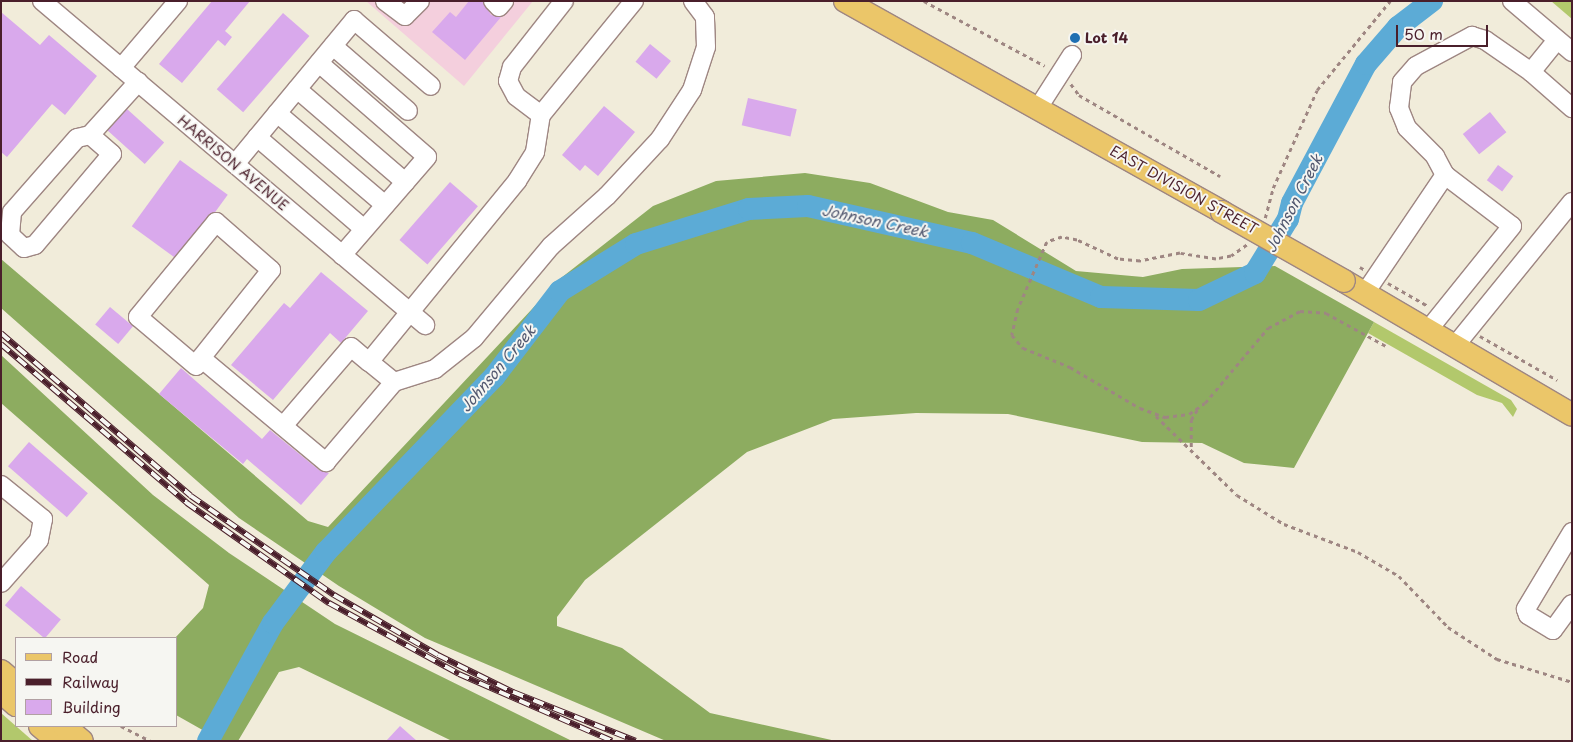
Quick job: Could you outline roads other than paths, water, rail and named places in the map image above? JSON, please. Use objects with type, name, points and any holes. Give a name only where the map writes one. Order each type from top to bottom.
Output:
[{"type":"main road","name":"EAST DIVISION STREET","points":[[846,2],[1344,281],[1572,415]]},
{"type":"main road","points":[[1,671],[15,683]]},
{"type":"main road","points":[[1,692],[15,704]]},
{"type":"main road","points":[[41,727],[58,741]]},
{"type":"main road","points":[[65,727],[82,741]]},
{"type":"street","name":"HARRISON AVENUE","points":[[42,1],[425,325]]},
{"type":"street","points":[[121,68],[178,1]]},
{"type":"street","points":[[385,1],[405,16],[420,1]]},
{"type":"street","points":[[493,1],[499,6],[504,1]]},
{"type":"street","points":[[542,115],[516,96],[508,81],[512,67],[564,1]]},
{"type":"street","points":[[369,362],[517,181],[535,152],[542,115],[634,1]]},
{"type":"street","points":[[201,358],[326,462],[394,382],[435,368],[474,338],[551,246],[607,196],[660,139],[692,90],[706,47],[704,17],[693,1]]},
{"type":"street","points":[[1516,5],[1572,52]]},
{"type":"street","points":[[235,164],[354,20],[431,86]]},
{"type":"street","points":[[1428,330],[1512,226],[1445,175],[1435,156],[1407,128],[1399,108],[1402,82],[1416,66],[1472,36],[1485,40],[1530,72],[1572,108]]},
{"type":"street","points":[[1530,72],[1557,40]]},
{"type":"street","points":[[332,46],[408,111]]},
{"type":"street","points":[[1038,108],[1072,55]]},
{"type":"street","points":[[319,63],[427,157],[342,255]]},
{"type":"street","points":[[90,136],[112,154],[36,245],[24,248],[10,235],[12,212],[77,138],[90,136],[138,82]]},
{"type":"street","points":[[297,89],[405,182]]},
{"type":"street","points":[[277,113],[385,205]]},
{"type":"street","points":[[257,137],[364,229]]},
{"type":"street","points":[[1365,293],[1445,175]]},
{"type":"street","points":[[1454,347],[1572,202]]},
{"type":"street","points":[[216,222],[271,270],[201,358],[196,366],[138,317],[216,222]]},
{"type":"street","points":[[283,426],[351,347],[394,382]]},
{"type":"street","points":[[1,485],[44,520],[39,540],[1,583]]},
{"type":"street","points":[[1572,532],[1526,608],[1528,615],[1554,630],[1572,604]]},
{"type":"waterway","name":"Johnson Creek","points":[[208,741],[273,623],[326,552],[494,377],[560,291],[636,244],[749,209],[808,206],[972,243],[1101,297],[1199,300],[1255,273],[1288,219],[1292,203],[1366,64],[1398,27],[1432,1]]},
{"type":"railway","points":[[1,333],[191,496],[334,595],[438,655],[513,692],[636,741]]},
{"type":"railway","points":[[1,344],[187,503],[329,603],[459,674],[612,741]]},
{"type":"place","name":"Lot 14","points":[[1075,38]]}]
